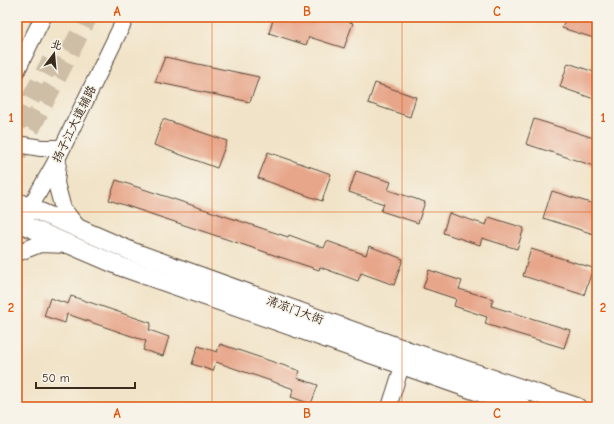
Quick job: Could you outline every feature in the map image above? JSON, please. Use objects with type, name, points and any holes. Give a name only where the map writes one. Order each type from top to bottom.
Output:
[{"type":"main road","points":[[17,70],[43,17]]},
{"type":"main road","name":"扬子江大道辅路","points":[[18,225],[23,205],[61,151],[126,17]]},
{"type":"main road","points":[[17,144],[61,151],[56,183],[63,209],[80,230]]},
{"type":"main road","name":"清凉门大街","points":[[23,205],[124,248],[404,358],[522,407]]},
{"type":"main road","name":"清凉门大街","points":[[18,225],[117,265],[404,358],[577,407]]},
{"type":"main road","points":[[17,253],[40,244],[70,245]]},
{"type":"main road","points":[[117,265],[124,248]]},
{"type":"street","points":[[389,407],[404,358]]},
{"type":"building","points":[[274,17],[295,17],[314,23],[316,17],[334,17],[353,23],[344,48],[309,37],[306,45],[269,33]]},
{"type":"building","points":[[566,17],[597,17],[597,39],[562,28]]},
{"type":"building","points":[[165,57],[259,77],[250,102],[155,82]]},
{"type":"building","points":[[568,63],[597,73],[597,100],[560,87]]},
{"type":"building","points":[[375,83],[416,97],[410,117],[368,103]]},
{"type":"building","points":[[163,119],[227,141],[217,168],[154,145]]},
{"type":"building","points":[[534,119],[597,139],[597,167],[526,144]]},
{"type":"building","points":[[268,152],[331,174],[322,201],[258,178]]},
{"type":"building","points":[[356,171],[391,182],[388,190],[425,202],[418,223],[381,211],[384,204],[349,192]]},
{"type":"building","points":[[116,180],[288,237],[289,235],[324,248],[327,241],[366,255],[369,246],[403,259],[394,285],[361,273],[358,281],[320,267],[319,270],[109,200]]},
{"type":"building","points":[[552,191],[597,205],[597,235],[543,218]]},
{"type":"building","points":[[449,213],[486,225],[489,217],[524,228],[517,249],[482,238],[480,245],[443,233]]},
{"type":"building","points":[[531,249],[593,268],[584,295],[523,276]]},
{"type":"building","points":[[429,270],[462,281],[459,289],[493,299],[491,306],[570,330],[564,348],[485,324],[487,317],[454,306],[456,299],[423,288]]},
{"type":"building","points":[[71,296],[151,323],[149,330],[169,337],[163,356],[143,350],[146,341],[67,314],[65,323],[44,316],[50,298],[68,304]]},
{"type":"building","points":[[220,344],[300,371],[297,378],[318,385],[311,404],[291,397],[294,389],[216,362],[213,371],[192,364],[198,346],[217,352]]},
{"type":"tunnel","points":[[17,155],[88,17]]},
{"type":"tunnel","points":[[17,125],[51,61]]}]
